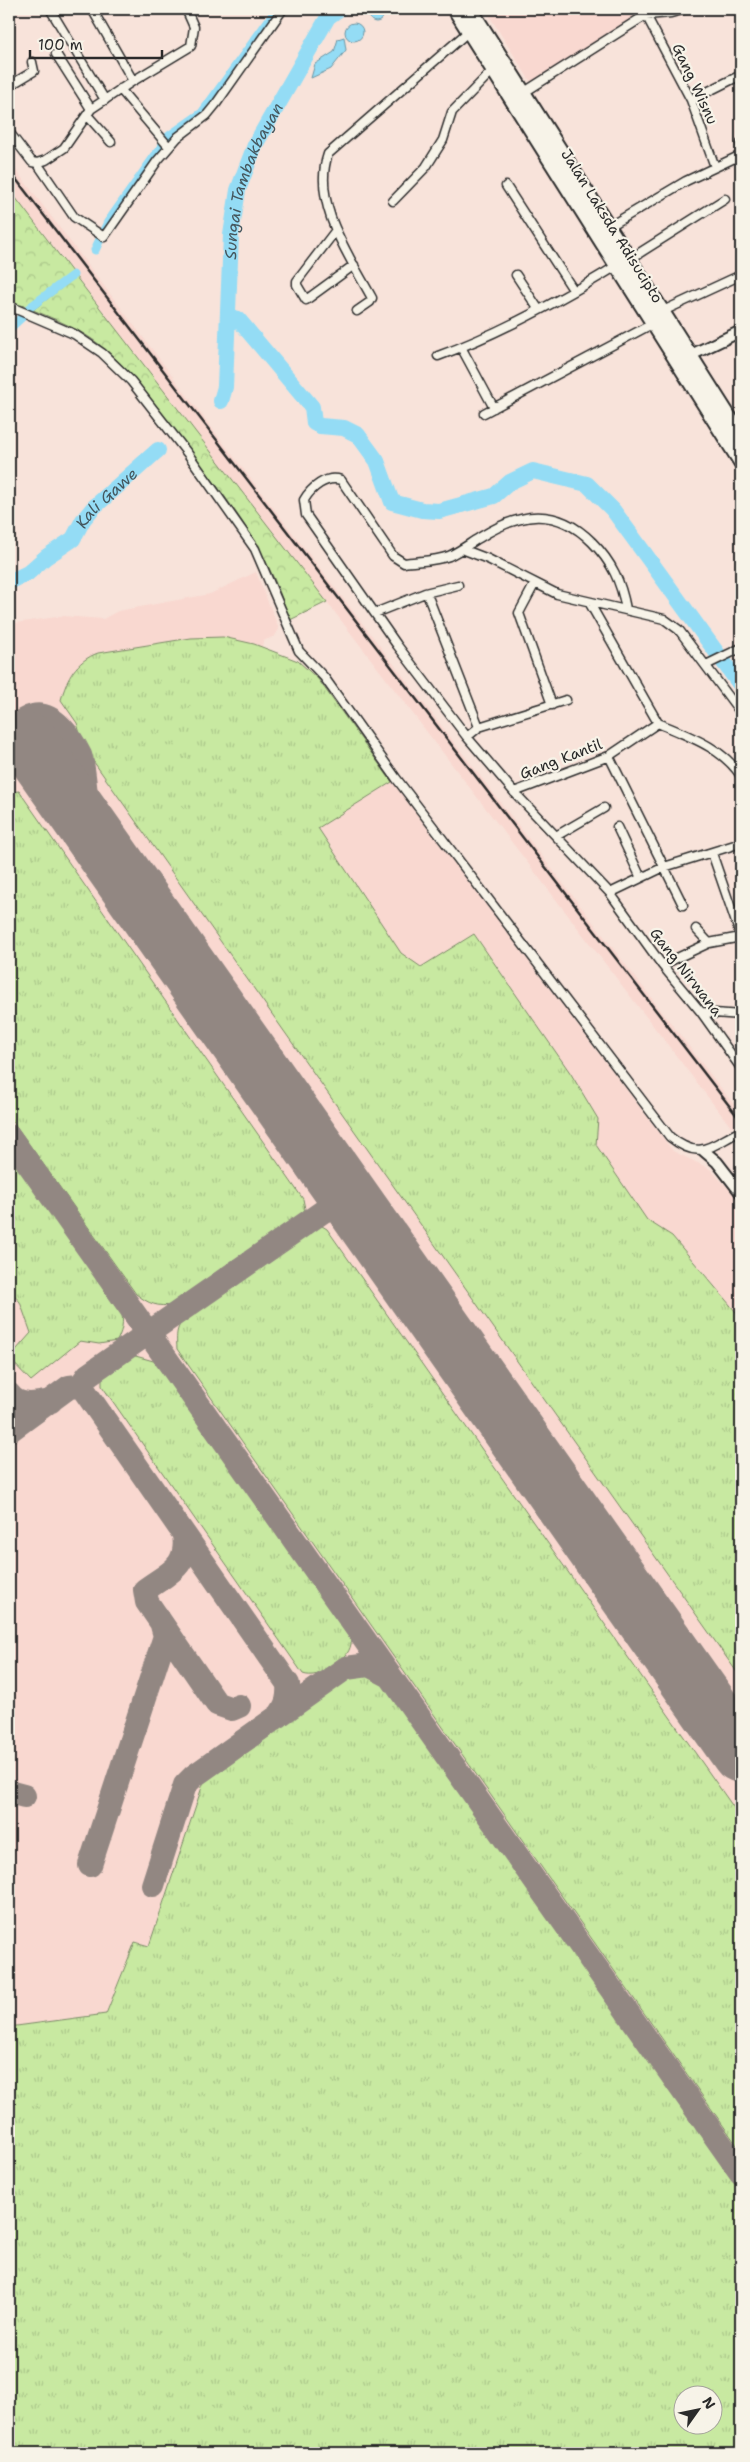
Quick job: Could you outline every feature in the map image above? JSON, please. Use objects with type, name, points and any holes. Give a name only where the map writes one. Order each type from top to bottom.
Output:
[{"type":"highway","name":"Jalan Laksda Adisucipto","points":[[454,9],[624,262],[663,311],[741,436]]},
{"type":"highway","name":"Jalan Laksda Adisucipto","points":[[470,9],[610,226],[624,262],[654,324],[741,462]]},
{"type":"street","points":[[50,9],[105,100]]},
{"type":"street","points":[[92,9],[133,81]]},
{"type":"street","points":[[9,132],[32,162],[37,163],[46,160],[64,148],[89,112],[120,89],[191,46],[194,27],[186,9]]},
{"type":"street","points":[[37,163],[74,217],[101,236],[166,143],[216,104],[283,9]]},
{"type":"street","points":[[523,93],[646,15],[671,13],[686,9]]},
{"type":"street","name":"Gang Wisnu","points":[[646,15],[691,100],[716,167]]},
{"type":"street","points":[[357,311],[370,302],[372,298],[336,230],[324,189],[328,154],[469,31]]},
{"type":"street","points":[[56,54],[89,112],[111,142]]},
{"type":"street","points":[[9,86],[34,71],[32,62]]},
{"type":"street","points":[[393,201],[426,167],[443,140],[452,112],[494,70]]},
{"type":"street","points":[[691,100],[741,75]]},
{"type":"street","points":[[120,89],[166,143]]},
{"type":"street","points":[[610,226],[741,155]]},
{"type":"street","points":[[506,186],[574,291]]},
{"type":"street","points":[[438,356],[462,347],[574,291],[725,199]]},
{"type":"street","points":[[336,230],[297,285],[306,300],[354,265]]},
{"type":"street","points":[[516,275],[539,310]]},
{"type":"street","points":[[663,311],[741,275]]},
{"type":"street","points":[[9,306],[32,314],[74,334],[102,353],[131,381],[188,454],[258,554],[299,651],[324,677],[396,778],[661,1126],[681,1146],[689,1150],[704,1151],[741,1131]]},
{"type":"street","points":[[484,413],[654,324]]},
{"type":"street","points":[[691,355],[741,332]]},
{"type":"street","points":[[462,347],[494,408]]},
{"type":"street","name":"Gang Nirwana","points":[[462,550],[449,556],[404,563],[393,556],[341,480],[326,480],[310,490],[304,500],[306,516],[397,645],[467,737],[514,792],[610,893],[662,965],[701,1012],[741,1068]]},
{"type":"street","points":[[462,550],[494,529],[519,520],[546,516],[558,519],[582,532],[603,553],[617,574],[626,609]]},
{"type":"street","points":[[462,550],[488,559],[557,594],[664,619],[679,630],[741,713]]},
{"type":"street","points":[[534,583],[519,613],[552,705]]},
{"type":"street","points":[[374,613],[458,585]]},
{"type":"street","points":[[427,594],[479,727]]},
{"type":"street","points":[[589,602],[658,723],[718,752],[734,764],[741,776]]},
{"type":"street","points":[[706,665],[741,648]]},
{"type":"street","points":[[467,737],[479,727],[566,700]]},
{"type":"street","name":"Gang Kantil","points":[[514,792],[609,756],[658,723]]},
{"type":"street","points":[[609,756],[683,905]]},
{"type":"street","points":[[556,836],[604,808]]},
{"type":"street","points":[[617,827],[641,878]]},
{"type":"street","points":[[610,893],[664,867],[741,843]]},
{"type":"street","points":[[662,965],[709,943],[741,937],[712,853]]},
{"type":"street","points":[[696,929],[709,943]]},
{"type":"street","points":[[701,1012],[741,1015]]},
{"type":"street","points":[[704,1151],[717,1162],[741,1193]]},
{"type":"shaded area","points":[[485,9],[651,9],[532,84]]},
{"type":"shaded area","points":[[9,161],[231,453],[741,1114],[741,1124],[731,1127],[9,189]]},
{"type":"shaded area","points":[[256,572],[279,629],[275,636],[263,641],[262,647],[298,661],[318,679],[392,782],[673,1151],[710,1169],[741,1202],[741,2275],[205,1778],[149,1947],[135,1943],[106,2014],[9,2027],[9,624],[63,616],[103,619],[118,611],[210,594]]},
{"type":"green space","points":[[9,189],[72,272],[27,307],[9,301]]},
{"type":"green space","points":[[76,277],[327,602],[290,620],[271,572],[259,548],[237,514],[122,364],[84,334],[33,310]]},
{"type":"green space","points":[[223,637],[254,644],[298,661],[318,679],[392,782],[318,828],[401,953],[421,967],[474,934],[571,1074],[598,1119],[596,1145],[647,1220],[672,1236],[741,1318],[741,1678],[84,748],[77,723],[61,700],[66,684],[74,671],[90,656],[98,653],[191,638]]},
{"type":"green space","points":[[19,791],[303,1199],[305,1209],[299,1218],[173,1305],[162,1306],[153,1304],[136,1294],[9,1116],[9,792]]},
{"type":"green space","points":[[9,1148],[119,1303],[122,1313],[122,1327],[117,1341],[99,1344],[80,1341],[31,1381],[9,1358],[31,1333],[20,1302],[9,1289]]},
{"type":"green space","points":[[315,1226],[322,1226],[327,1229],[741,1818],[741,2151],[177,1349],[178,1329],[190,1313]]},
{"type":"green space","points":[[132,1355],[157,1362],[167,1371],[350,1632],[351,1643],[349,1651],[332,1668],[317,1674],[303,1674],[102,1386],[102,1374],[124,1356]]},
{"type":"green space","points":[[367,1672],[378,1676],[387,1684],[741,2188],[741,2453],[9,2453],[9,2027],[106,2014],[135,1942],[149,1946],[205,1778],[262,1741],[356,1673]]},
{"type":"water","points":[[376,8],[381,10],[383,15],[381,20],[376,22],[371,20],[369,15],[371,10]]},
{"type":"water","points":[[354,23],[360,26],[363,32],[360,38],[354,41],[348,38],[345,32],[348,26]]},
{"type":"water","points":[[344,37],[346,50],[331,69],[311,78],[315,64],[334,52],[338,39]]},
{"type":"waterway","points":[[95,250],[108,222],[169,136],[202,113],[277,9]]},
{"type":"waterway","name":"Sungai Tambakbayan","points":[[221,401],[225,387],[231,235],[238,190],[255,145],[328,17],[339,9]]},
{"type":"waterway","points":[[29,308],[73,275]]},
{"type":"waterway","points":[[9,329],[22,317]]},
{"type":"waterway","points":[[229,317],[238,319],[312,407],[314,423],[320,426],[344,428],[358,435],[377,461],[392,502],[422,510],[439,511],[494,496],[510,482],[533,471],[587,484],[613,510],[741,686]]},
{"type":"waterway","name":"Kali Gawe","points":[[9,582],[28,573],[46,557],[73,539],[83,520],[93,508],[158,450]]},
{"type":"taxiway","points":[[50,772],[20,763],[10,748],[17,728],[23,720],[33,716],[48,718],[67,734],[77,749],[82,761],[89,828]]},
{"type":"taxiway","points":[[9,1136],[741,2173]]},
{"type":"taxiway","points":[[328,1208],[334,1199],[334,1176]]},
{"type":"taxiway","points":[[84,1390],[83,1382],[88,1375],[328,1208],[340,1205],[358,1210]]},
{"type":"taxiway","points":[[9,1431],[69,1387],[78,1386],[84,1390],[288,1684],[287,1701],[279,1716]]},
{"type":"taxiway","points":[[9,1394],[18,1401],[28,1404],[51,1401]]},
{"type":"taxiway","points":[[184,1535],[185,1546],[180,1562],[169,1574],[145,1590],[147,1602],[217,1704],[232,1709],[239,1706]]},
{"type":"taxiway","points":[[90,1865],[165,1636],[162,1625]]},
{"type":"taxiway","points":[[153,1885],[185,1785],[194,1776],[346,1668],[369,1665],[390,1676]]},
{"type":"taxiway","points":[[9,1792],[24,1796]]},
{"type":"runway","points":[[29,743],[741,1753]]},
{"type":"railway","points":[[9,170],[741,1121]]}]
